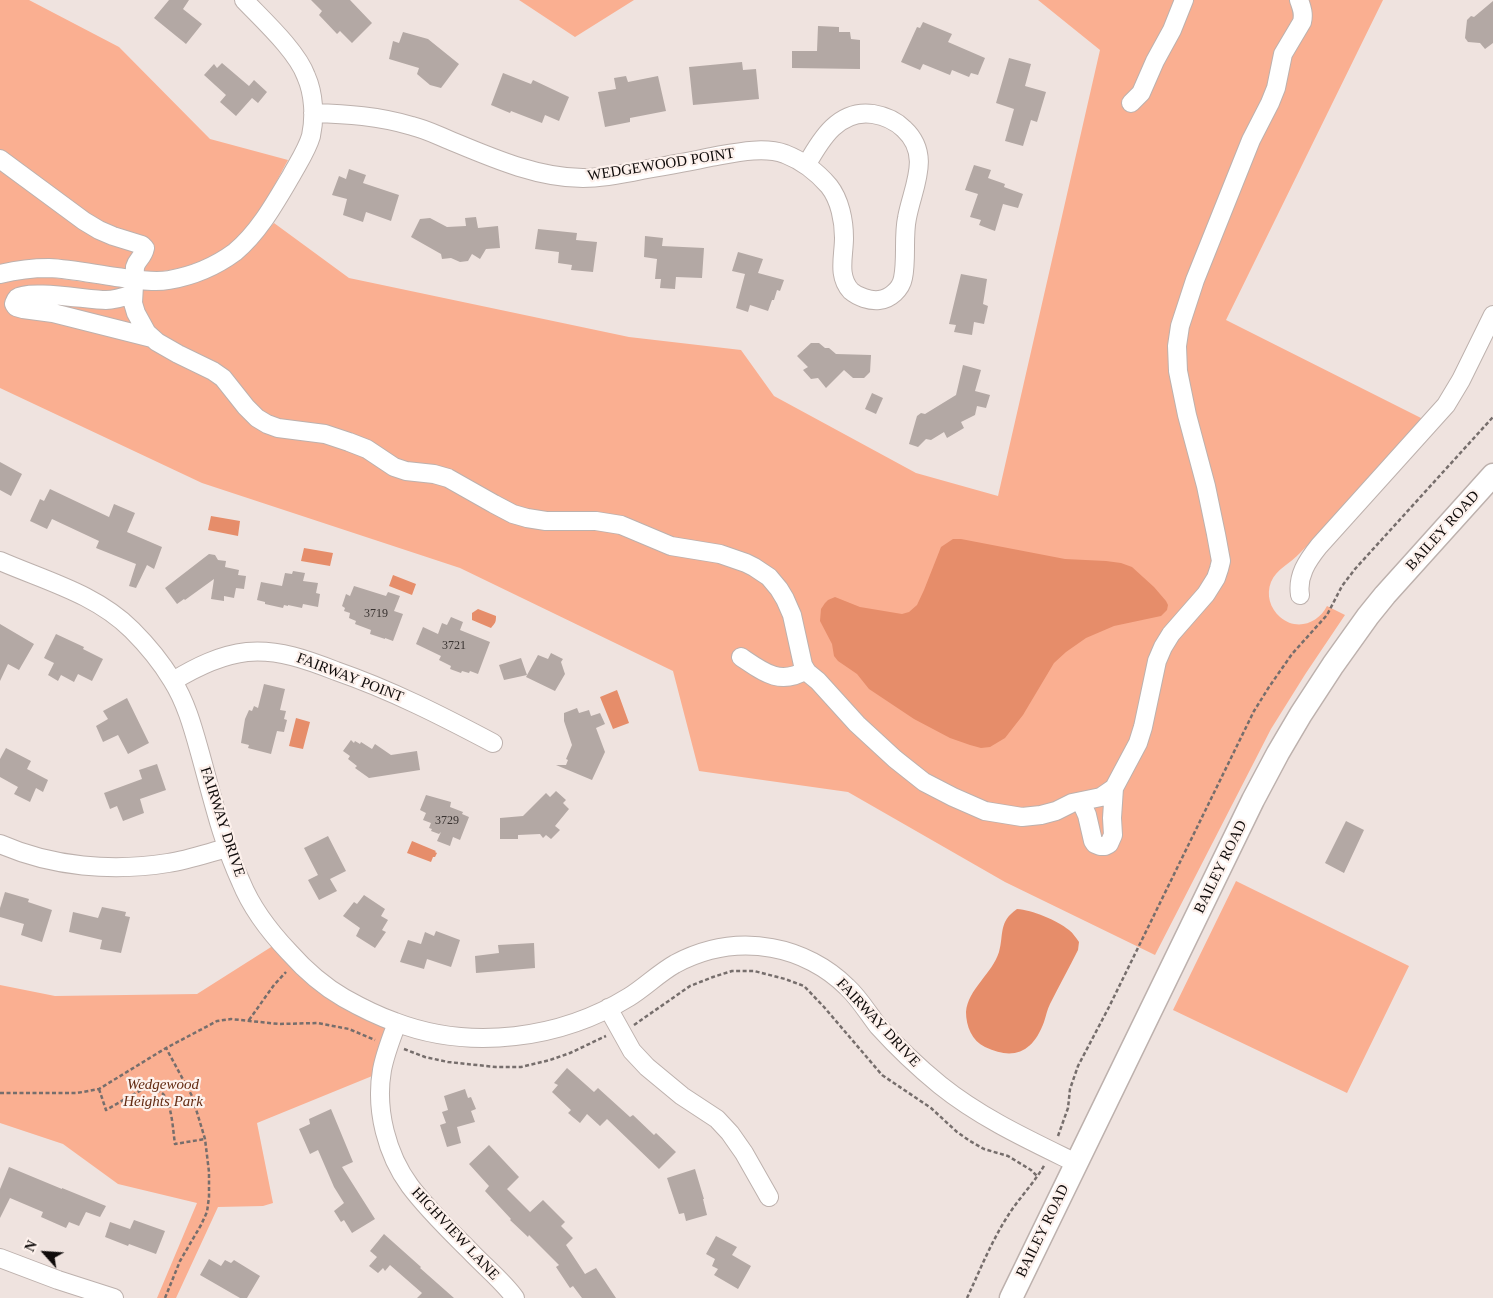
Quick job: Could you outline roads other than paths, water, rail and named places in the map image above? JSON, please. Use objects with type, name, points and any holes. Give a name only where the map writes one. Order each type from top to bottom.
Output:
[{"type":"main road","name":"BAILEY ROAD","points":[[1011,1298],[1253,800],[1300,714],[1333,665],[1385,595],[1493,475]]},
{"type":"street","points":[[152,338],[53,313],[23,309],[16,307],[14,304],[15,299],[25,295],[109,300],[133,286],[185,276],[219,262],[235,251],[262,223],[306,149],[311,135],[312,93],[298,59],[244,0]]},
{"type":"street","points":[[1131,104],[1141,93],[1155,61],[1172,30],[1184,0]]},
{"type":"street","points":[[1078,802],[1083,806],[1087,815],[1093,841],[1095,844],[1105,846],[1111,840],[1112,835],[1114,788],[1138,743],[1157,661],[1171,634],[1206,594],[1220,568],[1221,560],[1206,486],[1187,415],[1178,371],[1180,326],[1195,280],[1251,140],[1270,104],[1276,88],[1283,54],[1302,22],[1303,8],[1299,0]]},
{"type":"street","name":"WEDGEWOOD POINT","points":[[313,113],[368,116],[414,126],[524,169],[581,178],[611,176],[733,153],[750,151],[784,153],[807,164],[832,191],[843,221],[842,272],[845,283],[852,292],[872,300],[883,299],[892,294],[898,289],[903,279],[907,219],[918,172],[919,159],[915,144],[908,132],[898,123],[882,115],[853,114],[830,128],[820,140],[807,164]]},
{"type":"street","points":[[0,159],[99,230],[142,245],[145,248],[142,258],[136,264],[133,303],[136,313],[147,333],[178,354],[213,371],[222,378],[257,418],[266,424],[278,428],[325,434],[367,449],[394,466],[406,471],[434,474],[448,478],[513,514],[546,521],[596,520],[620,525],[670,546],[720,554],[754,567],[769,577],[785,599],[792,615],[801,658],[806,670],[857,724],[894,759],[924,782],[952,797],[985,811],[1022,817],[1056,811],[1078,802],[1101,797],[1114,788]]},
{"type":"street","points":[[0,274],[25,269],[49,268],[133,286]]},
{"type":"street","points":[[1300,595],[1300,578],[1308,560],[1318,546],[1446,405],[1462,380],[1493,315]]},
{"type":"street","name":"FAIRWAY DRIVE","points":[[0,561],[82,594],[130,627],[153,652],[173,681],[182,700],[241,884],[257,913],[275,937],[317,980],[341,996],[397,1023],[428,1032],[461,1038],[492,1038],[528,1034],[556,1028],[582,1019],[630,996],[676,964],[721,947],[747,945],[791,952],[830,972],[849,988],[876,1024],[897,1046],[947,1090],[994,1122],[1076,1164]]},
{"type":"street","name":"FAIRWAY POINT","points":[[173,681],[206,663],[225,656],[256,652],[284,654],[327,667],[383,689],[413,702],[492,743]]},
{"type":"street","points":[[741,657],[763,672],[776,677],[792,676],[806,670]]},
{"type":"street","points":[[0,844],[45,859],[88,867],[131,867],[169,863],[228,848]]},
{"type":"street","points":[[608,1008],[632,1051],[647,1067],[682,1096],[716,1119],[730,1133],[744,1153],[769,1197]]},
{"type":"street","name":"HIGHVIEW LANE","points":[[397,1023],[389,1044],[382,1072],[380,1093],[382,1118],[387,1142],[409,1185],[426,1206],[515,1298]]},
{"type":"street","points":[[0,1258],[58,1280],[114,1298]]},
{"type":"park label","name":"Wedgewood Heights Park","points":[[163,1094]]}]
